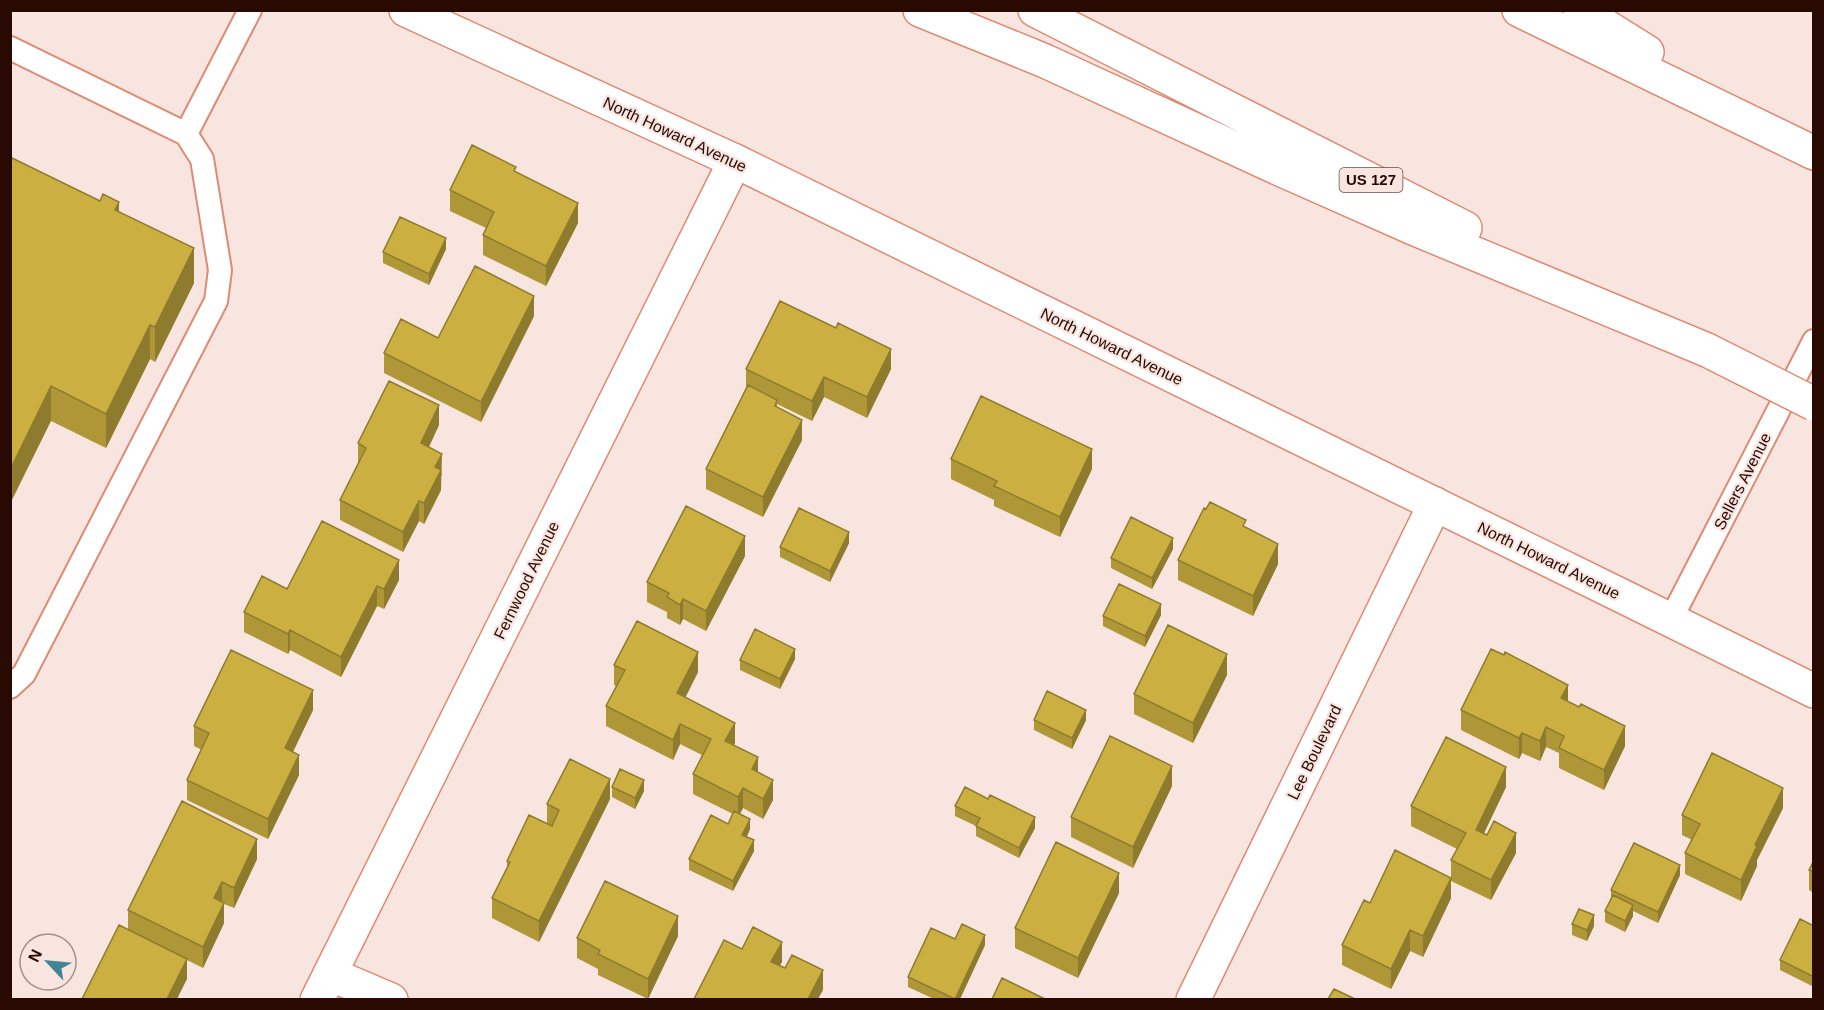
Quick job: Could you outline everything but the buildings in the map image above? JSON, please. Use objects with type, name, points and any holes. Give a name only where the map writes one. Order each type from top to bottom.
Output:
[{"type":"main road","name":"North Howard Avenue","points":[[406,10],[735,161],[1814,692]]},
{"type":"main road","points":[[920,10],[1045,61],[1413,228],[1707,350]]},
{"type":"main road","name":"US 127","points":[[1035,10],[1814,404]]},
{"type":"main road","points":[[1519,10],[1809,151]]},
{"type":"main road","points":[[1580,10],[1809,151]]},
{"type":"main road","name":"Fernwood Avenue","points":[[324,987],[735,161]]},
{"type":"main road","name":"Lee Boulevard","points":[[1192,999],[1435,504]]},
{"type":"main road","points":[[324,987],[391,999]]},
{"type":"lane","points":[[186,134],[250,10]]},
{"type":"lane","points":[[10,48],[186,134],[202,159],[220,270],[216,301],[24,674],[10,687]]},
{"type":"lane","name":"Sellers Avenue","points":[[1670,621],[1814,341]]}]
